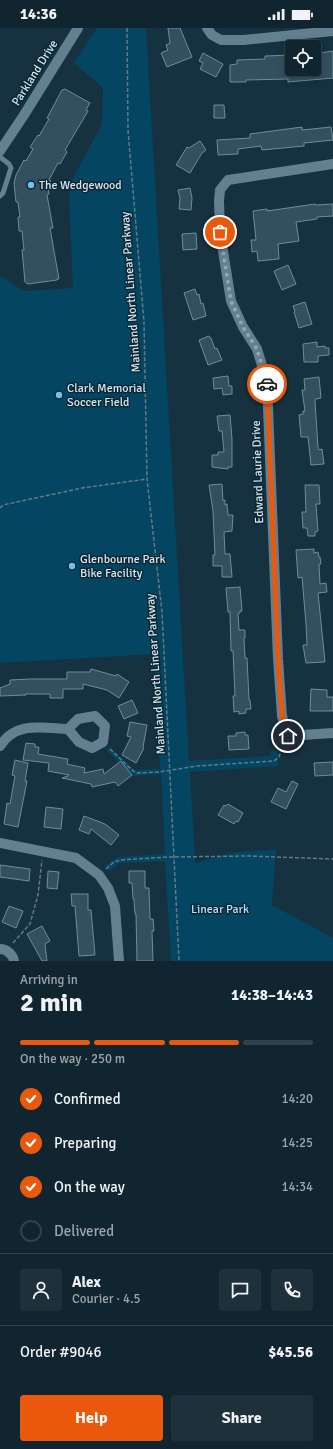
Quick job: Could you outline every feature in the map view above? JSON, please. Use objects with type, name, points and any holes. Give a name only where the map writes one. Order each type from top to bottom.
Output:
[{"type":"street","name":"Parkland Drive","points":[[0,151],[78,28]]},
{"type":"street","points":[[208,28],[212,35],[221,40],[244,40],[333,31]]},
{"type":"street","name":"Edward Laurie Drive","points":[[288,736],[282,716],[278,659],[267,382],[257,349],[243,327],[231,301],[220,232],[219,201],[220,190],[228,180],[333,164]]},
{"type":"street","points":[[0,746],[4,739],[15,730],[29,728],[68,729],[78,719],[95,716],[105,726],[103,742],[92,748],[79,742],[68,729]]},
{"type":"street","points":[[288,736],[333,733]]},
{"type":"street","points":[[0,844],[76,858],[99,875],[108,888],[115,906],[119,961]]},
{"type":"street","points":[[3,950],[13,957],[14,961]]},
{"type":"lane","points":[[0,158],[9,164],[11,168],[3,194],[0,196]]},
{"type":"path","name":"Mainland North Linear Parkway","points":[[127,28],[128,130],[144,322],[147,479],[162,612],[171,770],[179,961]]},
{"type":"path","points":[[0,508],[3,505],[82,488],[147,479]]},
{"type":"path","points":[[103,742],[134,772],[159,772],[187,767],[274,761],[279,757],[283,742],[288,736]]},
{"type":"path","points":[[3,950],[30,924],[38,896],[44,851]]},
{"type":"path","points":[[99,875],[117,861],[248,856],[333,859]]},
{"type":"green space","name":"Linear Park","points":[[97,28],[146,28],[189,761],[271,756],[271,751],[278,751],[278,766],[190,772],[195,863],[235,852],[276,850],[272,905],[333,938],[333,961],[171,961],[165,861],[120,863],[109,871],[105,866],[117,857],[165,854],[161,774],[133,776],[107,751],[110,747],[135,770],[160,769],[154,654],[0,663],[0,276],[24,291],[73,288],[69,197],[72,180],[102,124],[103,88],[74,63]]},
{"type":"building","points":[[168,28],[180,28],[192,57],[167,67],[161,53],[168,50],[166,45],[170,43]]},
{"type":"building","points":[[333,51],[333,78],[288,82],[288,79],[230,82],[230,65],[237,64],[237,60],[265,59],[265,56],[285,55],[285,76],[321,76],[321,53]]},
{"type":"building","points":[[203,53],[223,64],[216,77],[200,69],[203,63],[199,61]]},
{"type":"building","name":"The Wedgewood","points":[[65,89],[90,103],[86,110],[88,111],[65,150],[67,152],[60,164],[58,163],[49,180],[51,181],[48,187],[49,194],[47,195],[53,228],[50,228],[59,279],[28,284],[25,282],[22,231],[19,231],[18,217],[20,217],[18,202],[16,202],[14,183],[16,175],[24,160],[26,161],[33,149],[30,147],[38,135],[39,136],[49,119],[47,118],[62,90]]},
{"type":"building","points":[[214,105],[224,105],[225,118],[214,118]]},
{"type":"building","points":[[302,127],[302,130],[331,127],[333,140],[304,143],[304,146],[262,150],[261,146],[238,149],[238,154],[218,155],[217,140],[250,138],[250,134]]},
{"type":"building","points":[[200,141],[206,150],[202,153],[190,173],[176,165],[187,147],[189,148]]},
{"type":"building","points":[[190,188],[192,198],[191,210],[179,209],[180,198],[178,190]]},
{"type":"building","points":[[315,204],[333,204],[333,216],[317,217],[317,219],[296,222],[299,241],[278,244],[279,259],[258,261],[257,251],[252,252],[251,240],[256,240],[253,211],[267,209],[267,211]]},
{"type":"building","points":[[196,233],[197,249],[183,250],[182,234]]},
{"type":"building","points":[[288,265],[296,284],[282,290],[274,271]]},
{"type":"building","points":[[195,289],[197,295],[199,294],[201,304],[203,303],[206,316],[193,320],[184,293]]},
{"type":"building","points":[[305,302],[312,324],[299,328],[293,306]]},
{"type":"building","points":[[209,336],[215,349],[217,348],[222,360],[208,365],[199,340]]},
{"type":"building","points":[[317,342],[317,347],[325,346],[325,348],[329,348],[329,355],[318,356],[318,362],[304,362],[303,344]]},
{"type":"building","points":[[228,376],[229,386],[232,386],[232,394],[223,395],[222,388],[214,389],[213,378]]},
{"type":"building","points":[[319,377],[321,398],[316,399],[315,401],[318,447],[319,450],[322,449],[324,464],[311,465],[308,437],[301,437],[299,415],[303,414],[303,411],[305,411],[302,390],[305,390],[304,379]]},
{"type":"building","points":[[230,415],[232,467],[228,467],[228,469],[212,467],[212,455],[218,455],[218,452],[224,452],[222,431],[219,431],[217,416]]},
{"type":"building","points":[[222,484],[223,501],[225,500],[225,505],[227,504],[228,515],[233,515],[232,531],[224,532],[225,554],[230,554],[232,577],[222,577],[222,566],[213,566],[213,555],[215,555],[213,511],[209,485]]},
{"type":"building","points":[[305,485],[319,485],[320,504],[316,504],[318,531],[315,532],[315,536],[308,536],[307,528],[303,528],[302,512],[306,512]]},
{"type":"building","points":[[314,549],[314,553],[318,552],[320,557],[320,584],[326,583],[327,592],[318,593],[325,662],[306,663],[303,645],[307,645],[302,577],[298,578],[296,550]]},
{"type":"building","points":[[240,587],[242,611],[238,613],[239,630],[245,630],[245,658],[247,658],[249,700],[251,709],[246,709],[246,713],[239,714],[239,711],[234,712],[233,696],[235,696],[233,651],[231,651],[230,612],[228,612],[226,588]]},
{"type":"building","points":[[91,669],[116,676],[117,674],[129,682],[119,698],[107,690],[83,684],[83,689],[63,689],[63,698],[50,698],[50,694],[0,696],[0,688],[10,684],[10,680],[67,679],[67,672],[90,672]]},
{"type":"building","points":[[311,689],[327,690],[327,697],[333,697],[333,711],[310,711]]},
{"type":"building","points":[[132,700],[138,713],[124,719],[118,706]]},
{"type":"building","points":[[130,722],[147,725],[144,748],[136,763],[122,755],[131,737],[127,736]]},
{"type":"building","points":[[245,732],[245,735],[248,735],[249,749],[229,750],[228,736],[236,736],[236,733]]},
{"type":"building","points":[[26,743],[35,744],[35,747],[39,747],[38,754],[68,759],[67,764],[85,768],[84,773],[103,769],[104,774],[121,761],[132,775],[118,786],[115,782],[92,787],[91,784],[62,778],[69,775],[48,771],[49,763],[23,760]]},
{"type":"building","points":[[15,760],[28,763],[25,781],[27,781],[18,827],[4,824],[7,803],[10,804],[15,776],[12,775]]},
{"type":"building","points":[[333,762],[333,775],[315,776],[314,763]]},
{"type":"building","points":[[292,781],[298,784],[286,809],[271,802],[278,788],[286,792]]},
{"type":"building","points":[[228,804],[243,813],[238,822],[236,821],[234,824],[218,815],[224,805],[226,806]]},
{"type":"building","points":[[46,807],[63,809],[61,829],[44,827]]},
{"type":"building","points":[[84,816],[105,824],[119,835],[111,845],[91,829],[89,834],[79,830]]},
{"type":"building","points":[[0,865],[30,869],[29,881],[0,877]]},
{"type":"building","points":[[48,871],[59,872],[57,889],[47,888]]},
{"type":"building","points":[[129,871],[145,871],[145,888],[149,888],[150,919],[153,919],[153,961],[137,961],[136,914],[132,883],[129,883]]},
{"type":"building","points":[[71,894],[88,894],[88,910],[91,910],[95,955],[79,956],[75,906],[72,906]]},
{"type":"building","points":[[9,906],[23,911],[16,928],[2,922]]},
{"type":"building","points":[[42,926],[50,941],[45,944],[47,961],[42,961],[27,934]]},
{"type":"way so far","points":[[220,232],[231,301],[243,327],[257,349],[267,384]]},
{"type":"place","name":"The Wedgewood","points":[[31,185]]},
{"type":"place","name":"Clark Memorial Soccer Field","points":[[59,395]]},
{"type":"place","name":"Glenbourne Park Bike Facility","points":[[72,566]]},
{"type":"route","points":[[267,384],[278,659],[282,716],[288,736]]}]
